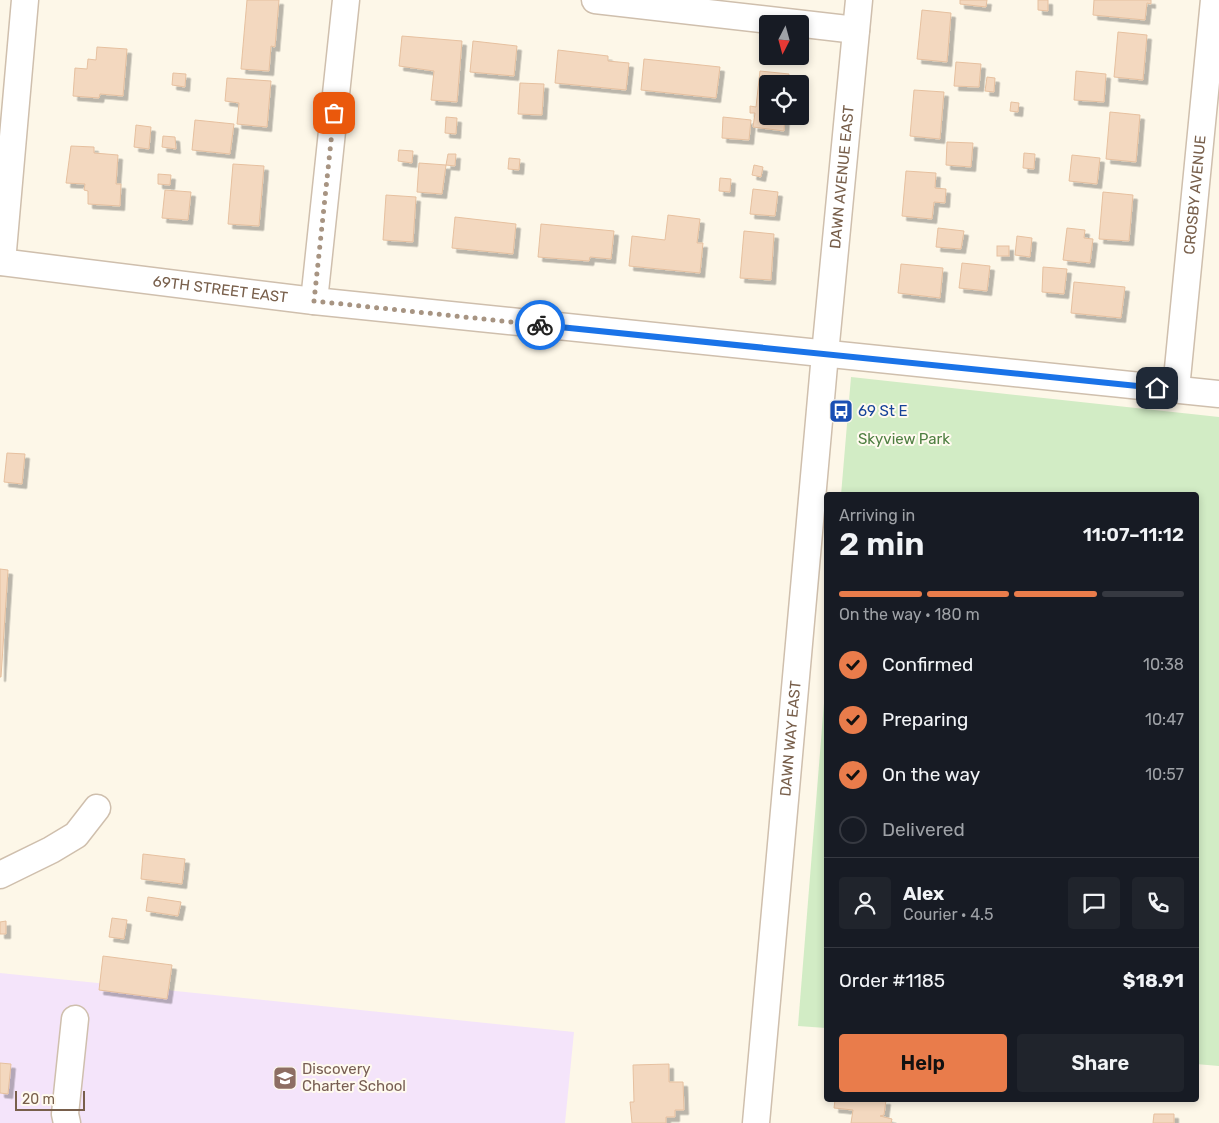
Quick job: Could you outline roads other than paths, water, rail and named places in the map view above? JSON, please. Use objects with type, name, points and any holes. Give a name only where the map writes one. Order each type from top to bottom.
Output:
[{"type":"street","points":[[1,262],[25,0]]},
{"type":"street","points":[[314,301],[346,0]]},
{"type":"street","points":[[595,0],[856,30]]},
{"type":"street","name":"DAWN AVENUE EAST","points":[[825,354],[859,0]]},
{"type":"street","name":"CROSBY AVENUE","points":[[1176,390],[1214,0]]},
{"type":"street","name":"69TH STREET EAST","points":[[1,262],[314,301],[1219,394]]},
{"type":"street","name":"DAWN WAY EAST","points":[[756,1123],[825,354]]},
{"type":"street","points":[[0,875],[51,850],[76,835],[97,808]]},
{"type":"street","points":[[67,1123],[65,1114],[75,1019]]},
{"type":"place","name":"69 St E","points":[[841,411]]},
{"type":"place","name":"Discovery Charter School","points":[[285,1078]]},
{"type":"park label","name":"Skyview Park","points":[[904,439]]}]
